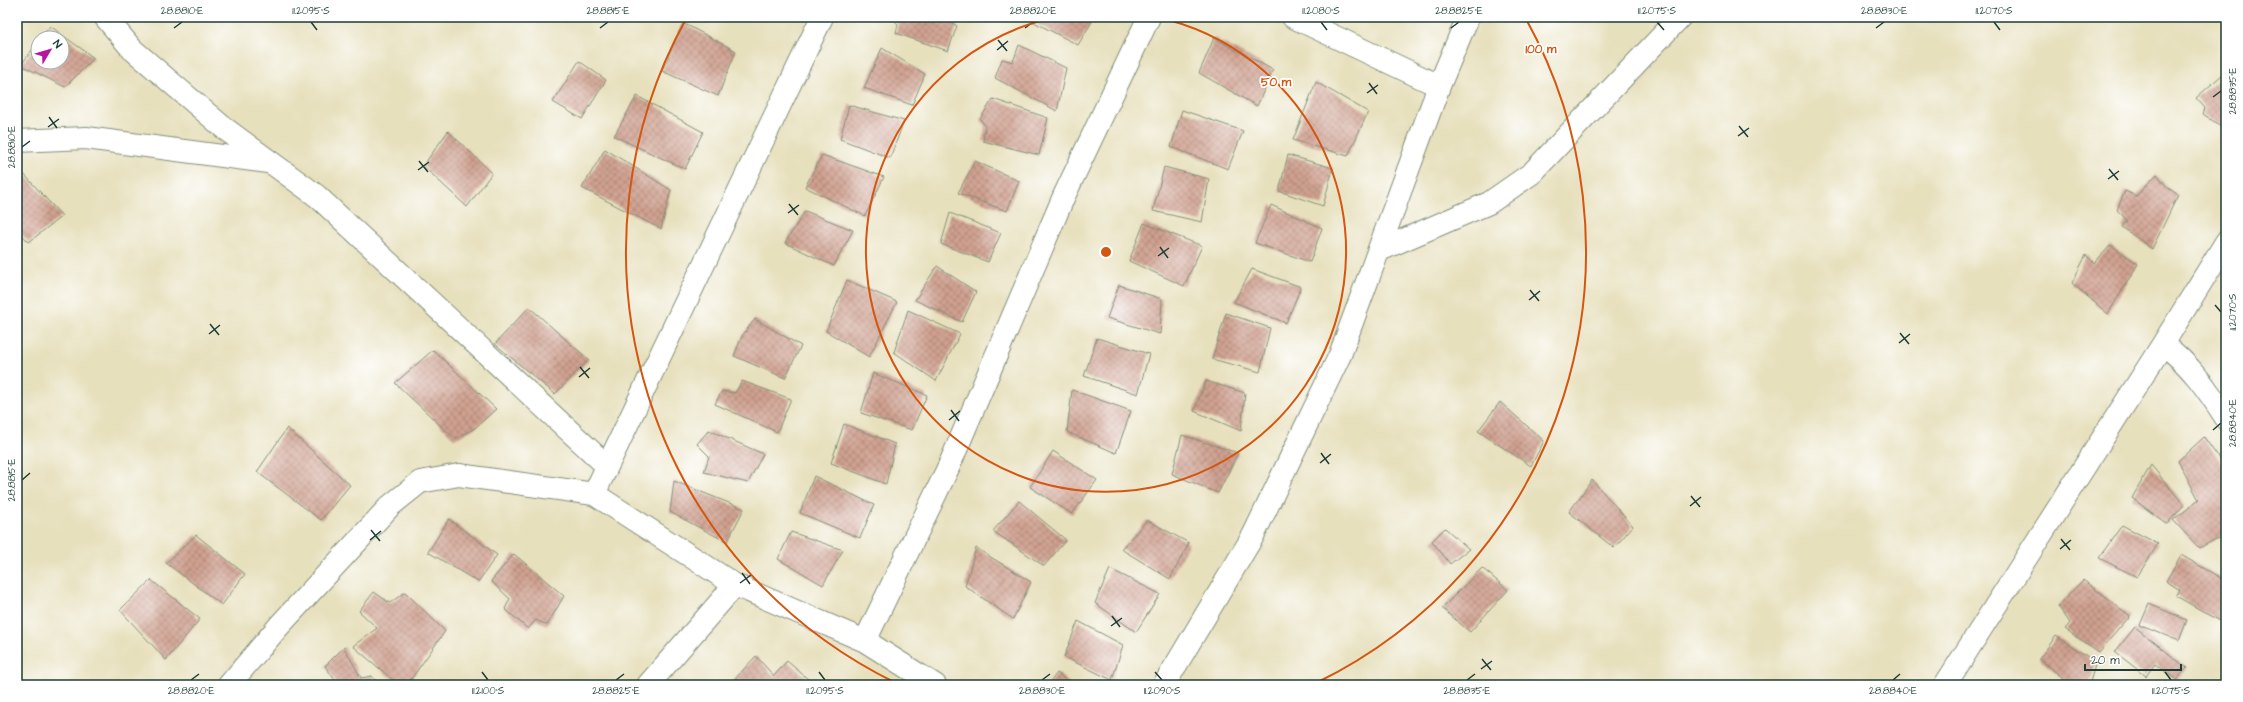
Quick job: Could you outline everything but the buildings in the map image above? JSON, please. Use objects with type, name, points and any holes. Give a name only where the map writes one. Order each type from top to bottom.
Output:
[{"type":"street","points":[[105,17],[138,54],[224,128],[317,196],[607,466]]},
{"type":"street","points":[[594,494],[822,17]]},
{"type":"street","points":[[865,641],[949,466],[1064,196],[1149,17]]},
{"type":"street","points":[[1293,17],[1439,86]]},
{"type":"street","points":[[1164,685],[1253,536],[1340,355],[1380,250],[1439,86],[1468,17]]},
{"type":"street","points":[[1380,250],[1489,203],[1532,173],[1680,17]]},
{"type":"street","points":[[17,141],[86,138],[271,163]]},
{"type":"street","points":[[1945,685],[2163,344],[2226,242]]},
{"type":"street","points":[[2163,344],[2181,357],[2207,388],[2226,418]]},
{"type":"street","points":[[229,685],[279,626],[390,506],[420,482],[459,475],[594,494],[735,585],[865,641],[935,685]]},
{"type":"street","points":[[648,685],[735,585]]}]
